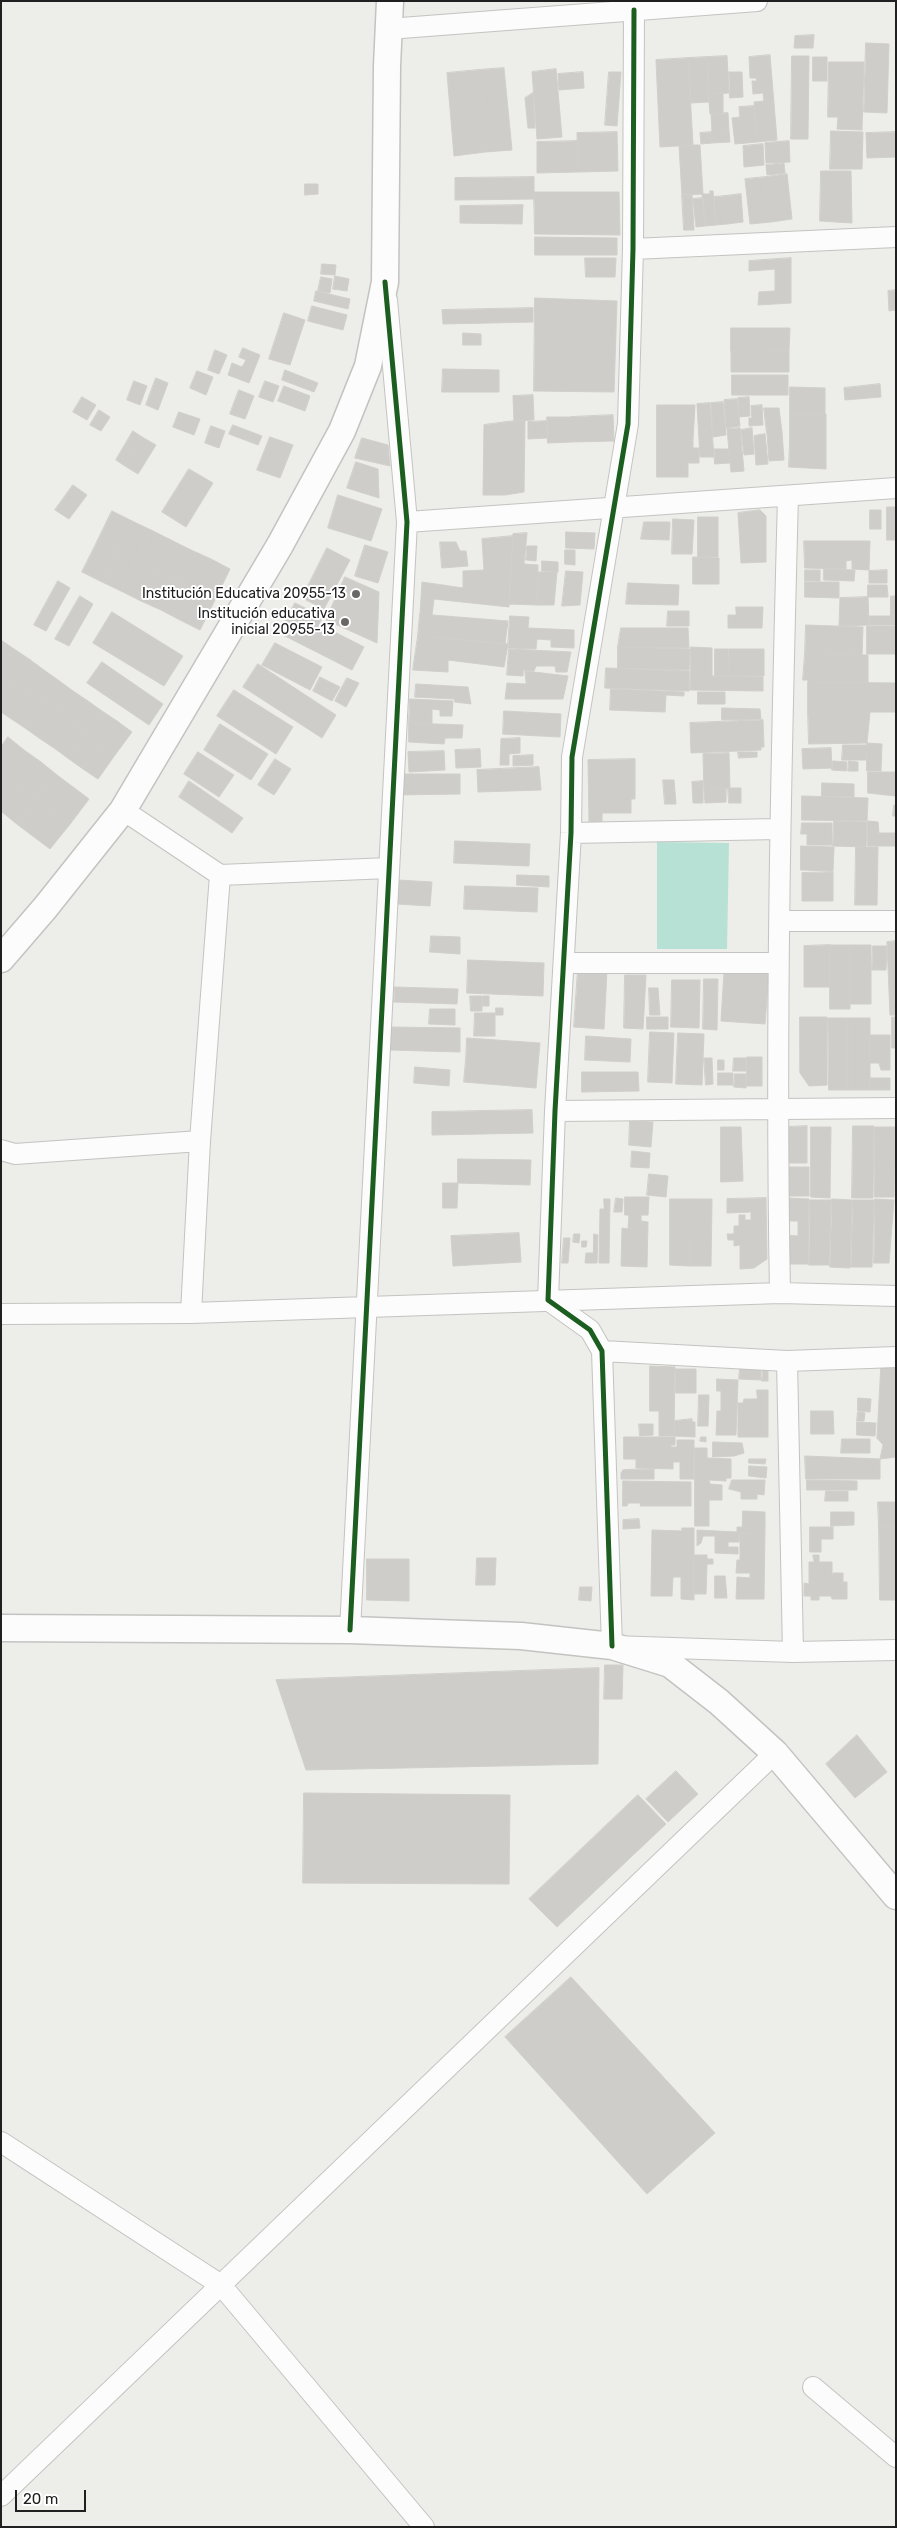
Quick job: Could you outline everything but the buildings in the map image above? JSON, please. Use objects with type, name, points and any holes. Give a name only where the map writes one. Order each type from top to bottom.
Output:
[{"type":"street","points":[[350,1630],[407,522],[385,282],[388,29],[390,1]]},
{"type":"street","points":[[388,29],[758,1]]},
{"type":"street","points":[[548,1300],[571,833],[572,757],[628,424],[633,249],[634,10]]},
{"type":"street","points":[[633,249],[896,237]]},
{"type":"street","points":[[1,959],[45,908],[123,810],[280,545],[342,430],[368,366],[385,282]]},
{"type":"street","points":[[407,522],[896,488]]},
{"type":"street","points":[[780,1293],[776,1109],[779,829],[788,496]]},
{"type":"street","points":[[123,810],[220,875],[390,868]]},
{"type":"street","points":[[571,833],[779,829]]},
{"type":"street","points":[[191,1313],[200,1141],[220,875]]},
{"type":"street","points":[[779,921],[896,921]]},
{"type":"street","points":[[564,963],[778,963]]},
{"type":"street","points":[[556,1111],[896,1108]]},
{"type":"street","points":[[1,1150],[15,1154],[200,1141]]},
{"type":"street","points":[[1,1314],[191,1313],[780,1293],[896,1296]]},
{"type":"street","points":[[548,1300],[590,1330],[602,1351],[612,1646]]},
{"type":"street","points":[[602,1351],[787,1361],[896,1357]]},
{"type":"street","points":[[787,1361],[793,1652]]},
{"type":"street","points":[[1,1628],[350,1630],[521,1636],[612,1646],[793,1652],[896,1650]]},
{"type":"street","points":[[612,1646],[670,1664],[719,1702],[775,1753],[896,1896]]},
{"type":"street","points":[[1,2496],[775,1753]]},
{"type":"street","points":[[1,2142],[221,2285],[424,2527]]},
{"type":"street","points":[[813,2387],[896,2457]]},
{"type":"green space","points":[[657,842],[729,843],[727,949],[657,949]]},
{"type":"cycle path","points":[[612,1646],[602,1351],[590,1330],[548,1300],[555,1111],[571,833],[572,757],[628,424],[633,249],[634,10]]},
{"type":"cycle path","points":[[350,1630],[407,522],[385,282]]},
{"type":"place","name":"Institución Educativa 20955-13","points":[[356,594]]},
{"type":"place","name":"Institución educativa inicial 20955-13","points":[[345,622]]}]
